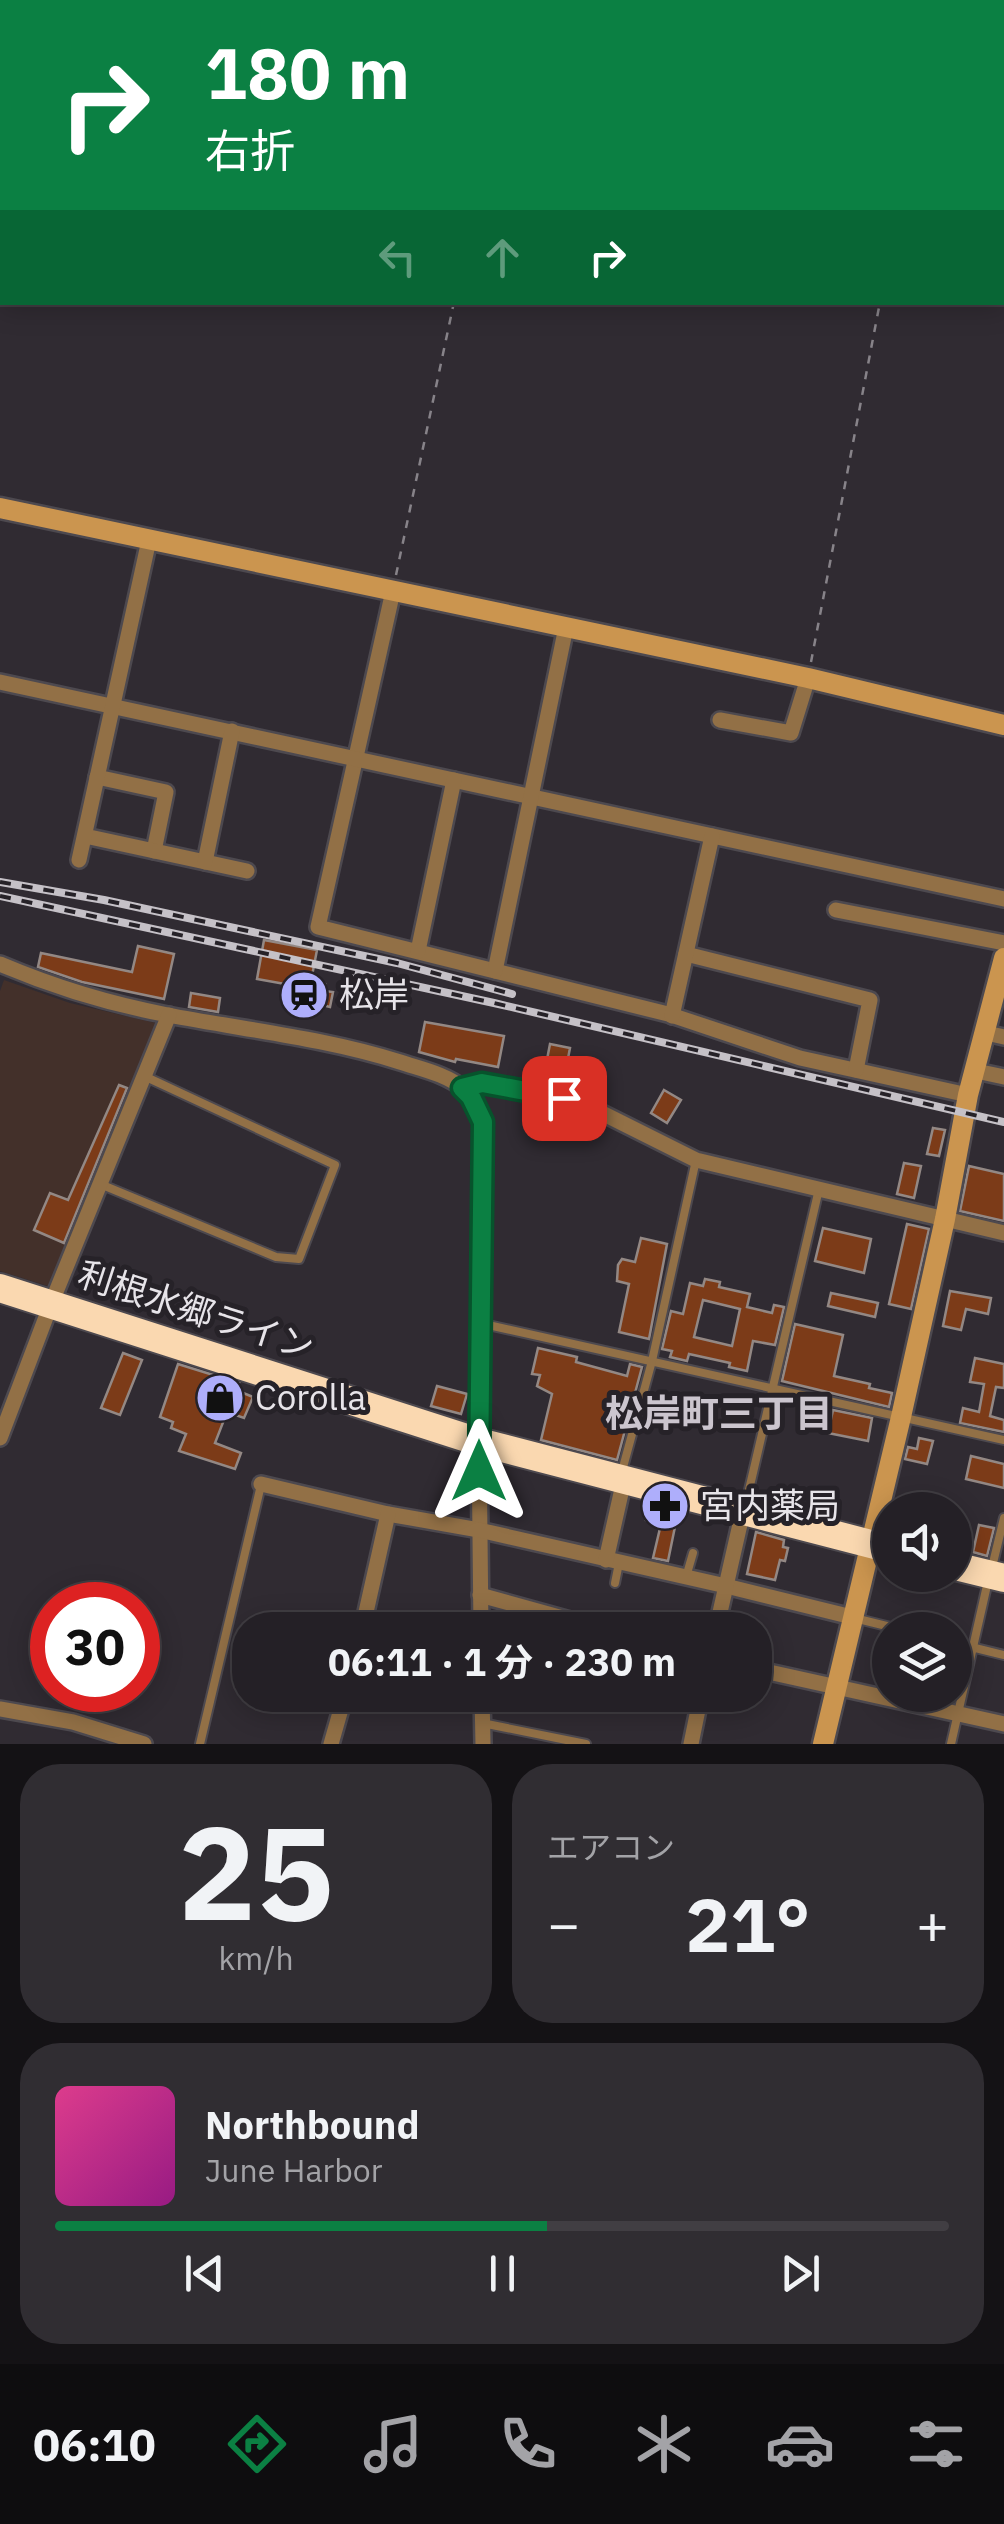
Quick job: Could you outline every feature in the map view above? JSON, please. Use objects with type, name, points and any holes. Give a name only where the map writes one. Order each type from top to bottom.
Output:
[{"type":"highway","name":"利根水郷ライン","points":[[0,1288],[479,1442],[872,1544]]},
{"type":"highway","points":[[972,1570],[997,1576]]},
{"type":"street","points":[[0,508],[808,678],[1004,726]]},
{"type":"street","points":[[80,860],[149,540]]},
{"type":"street","points":[[393,592],[318,926],[672,1016],[800,1058],[968,1095]]},
{"type":"street","points":[[495,971],[566,628]]},
{"type":"street","points":[[720,720],[791,733],[808,678]]},
{"type":"street","points":[[0,682],[1004,899]]},
{"type":"street","points":[[205,862],[232,732]]},
{"type":"street","points":[[97,777],[166,792],[154,851]]},
{"type":"street","points":[[418,952],[454,780]]},
{"type":"street","points":[[84,836],[246,870]]},
{"type":"street","points":[[672,1016],[712,836]]},
{"type":"street","points":[[836,910],[1004,943]]},
{"type":"street","points":[[686,954],[870,1000],[856,1070]]},
{"type":"street","points":[[889,1492],[968,1095],[995,1035],[1004,958]]},
{"type":"street","points":[[0,964],[80,994],[169,1015],[306,1037],[439,1075],[471,1097],[483,1122],[480,1612]]},
{"type":"street","points":[[0,1438],[169,1015]]},
{"type":"street","points":[[976,1071],[1004,1077]]},
{"type":"street","points":[[462,1088],[482,1083],[564,1098],[582,1103],[696,1160],[1004,1233]]},
{"type":"street","points":[[612,1562],[622,1480]]},
{"type":"street","points":[[261,1484],[852,1617]]},
{"type":"street","points":[[720,1612],[744,1511]]},
{"type":"street","points":[[366,1612],[388,1514]]},
{"type":"street","points":[[822,1744],[852,1617],[872,1566]]},
{"type":"street","points":[[480,1596],[539,1612]]},
{"type":"street","points":[[772,1673],[1004,1724]]},
{"type":"street","points":[[0,1709],[72,1722],[136,1743]]},
{"type":"street","points":[[331,1744],[340,1712]]},
{"type":"street","points":[[482,1712],[483,1744]]},
{"type":"street","points":[[690,1744],[698,1712]]},
{"type":"lane","points":[[100,1184],[276,1256],[299,1259],[335,1165],[144,1076]]},
{"type":"lane","points":[[622,1480],[696,1160]]},
{"type":"lane","points":[[744,1511],[819,1189]]},
{"type":"lane","points":[[480,1323],[1004,1440]]},
{"type":"lane","points":[[200,1744],[261,1484]]},
{"type":"lane","points":[[1004,1518],[997,1576],[972,1648],[1004,1656]]},
{"type":"lane","points":[[686,1577],[693,1553]]},
{"type":"lane","points":[[612,1562],[615,1583]]},
{"type":"lane","points":[[852,1617],[872,1622]]},
{"type":"lane","points":[[951,1744],[957,1714]]},
{"type":"lane","points":[[482,1724],[586,1744]]},
{"type":"path","points":[[393,592],[453,305]]},
{"type":"path","points":[[808,678],[879,305]]},
{"type":"shaded area","points":[[4,980],[70,1003],[160,1024],[51,1287],[0,1271],[0,991]]},
{"type":"building","points":[[264,940],[317,950],[311,981],[325,984],[324,991],[333,992],[330,1007],[282,1001],[285,984],[257,979]]},
{"type":"building","points":[[138,946],[174,954],[164,999],[82,982],[38,967],[41,953],[132,972]]},
{"type":"building","points":[[191,993],[220,998],[218,1012],[189,1007]]},
{"type":"building","points":[[425,1022],[504,1036],[498,1067],[456,1059],[455,1062],[419,1052]]},
{"type":"building","points":[[550,1044],[570,1048],[564,1079],[544,1075]]},
{"type":"building","points":[[119,1085],[127,1088],[64,1243],[34,1230],[50,1193],[68,1200]]},
{"type":"building","points":[[664,1090],[681,1100],[667,1123],[651,1113]]},
{"type":"building","points":[[933,1128],[945,1130],[939,1156],[927,1154]]},
{"type":"building","points":[[904,1163],[921,1166],[914,1198],[897,1194]]},
{"type":"building","points":[[969,1166],[1004,1174],[1004,1221],[960,1211]]},
{"type":"building","points":[[907,1224],[929,1229],[911,1309],[889,1304]]},
{"type":"building","points":[[823,1228],[871,1239],[864,1273],[815,1261]]},
{"type":"building","points":[[641,1238],[667,1244],[649,1339],[619,1332],[629,1284],[617,1281],[618,1265],[622,1259],[635,1262]]},
{"type":"building","points":[[705,1279],[720,1282],[719,1287],[750,1294],[747,1307],[772,1313],[774,1305],[784,1307],[775,1345],[753,1341],[747,1371],[689,1354],[687,1361],[670,1357],[672,1351],[662,1349],[671,1311],[683,1314],[690,1283],[703,1286]],"holes":[[[703,1300],[740,1309],[732,1346],[694,1337]]]},
{"type":"building","points":[[950,1291],[991,1298],[988,1314],[966,1309],[961,1330],[943,1326]]},
{"type":"building","points":[[831,1293],[878,1303],[875,1317],[828,1306]]},
{"type":"building","points":[[795,1324],[843,1335],[834,1376],[892,1393],[889,1407],[782,1381]]},
{"type":"building","points":[[538,1348],[577,1357],[576,1362],[627,1376],[630,1364],[642,1367],[617,1460],[541,1440],[552,1394],[537,1386],[540,1375],[532,1374]]},
{"type":"building","points":[[123,1353],[142,1360],[120,1415],[101,1408]]},
{"type":"building","points":[[975,1358],[1004,1364],[1004,1388],[996,1387],[990,1416],[1004,1420],[1004,1432],[960,1423],[963,1408],[979,1412],[984,1384],[970,1382]]},
{"type":"building","points":[[178,1364],[239,1383],[236,1390],[253,1397],[244,1418],[227,1412],[215,1443],[241,1453],[235,1469],[179,1451],[186,1434],[171,1428],[173,1422],[160,1417]]},
{"type":"building","points":[[437,1386],[467,1394],[461,1414],[431,1406]]},
{"type":"building","points":[[833,1410],[872,1418],[868,1441],[828,1433]]},
{"type":"building","points":[[919,1438],[933,1441],[927,1464],[905,1459],[908,1447],[917,1449]]},
{"type":"building","points":[[971,1456],[1004,1464],[1004,1488],[966,1479]]},
{"type":"building","points":[[650,1505],[678,1512],[668,1561],[653,1558],[661,1524],[646,1520]]},
{"type":"building","points":[[979,1525],[994,1528],[987,1556],[973,1552]]},
{"type":"building","points":[[756,1532],[784,1540],[783,1547],[788,1548],[775,1580],[747,1574]]},
{"type":"railway","points":[[0,882],[104,900],[397,963],[512,994]]},
{"type":"railway","points":[[0,896],[494,1003],[1004,1122]]},
{"type":"place","name":"松岸","points":[[304,995]]},
{"type":"place","name":"Corolla","points":[[220,1398]]},
{"type":"place","name":"宮内薬局","points":[[665,1506]]},
{"type":"district","name":"松岸町三丁目","points":[[719,1414]]},
{"type":"route","points":[[479,1471],[483,1122],[462,1088],[482,1083],[564,1098]]}]
